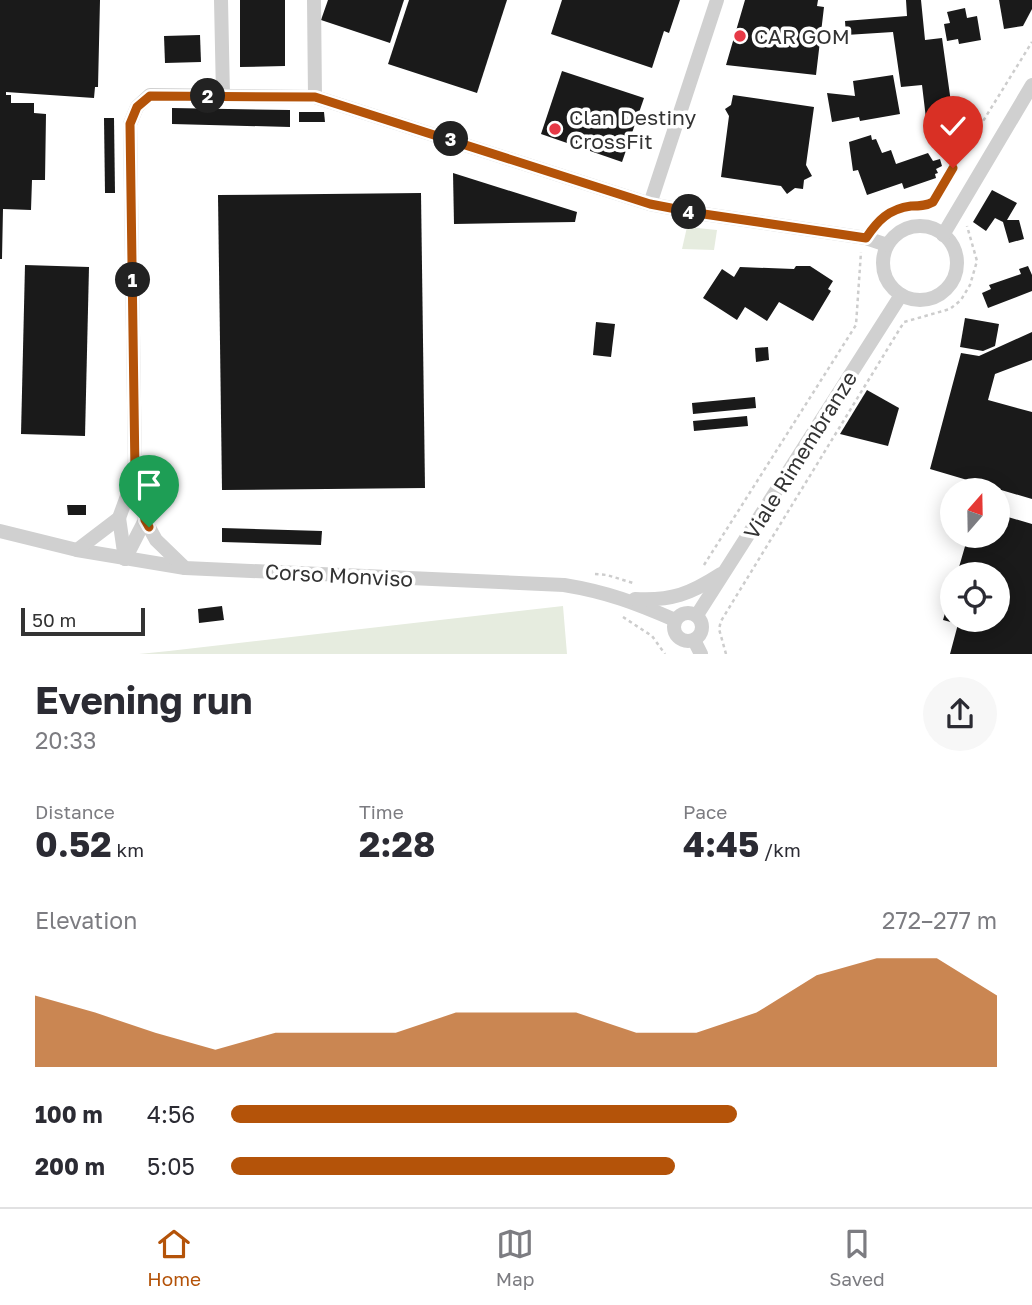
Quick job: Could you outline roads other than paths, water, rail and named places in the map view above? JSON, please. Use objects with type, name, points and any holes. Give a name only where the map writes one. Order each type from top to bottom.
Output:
[{"type":"street","points":[[221,0],[223,96]]},
{"type":"street","points":[[314,0],[315,97]]},
{"type":"street","points":[[650,204],[717,0]]},
{"type":"street","points":[[943,234],[1032,85]]},
{"type":"street","points":[[185,568],[156,540],[145,520],[135,472],[130,124],[137,107],[150,96],[315,97],[650,204],[866,238],[887,245]]},
{"type":"street","points":[[916,226],[928,227],[943,234],[954,248],[957,260],[952,282],[944,291],[923,300],[901,295],[892,287],[883,267],[887,245],[904,229],[916,226]]},
{"type":"street","name":"Viale Rimembranze","points":[[697,615],[901,295]]},
{"type":"street","points":[[125,559],[119,518],[135,472]]},
{"type":"street","points":[[77,550],[119,518]]},
{"type":"street","points":[[125,559],[145,520]]},
{"type":"street","name":"Corso Monviso","points":[[0,531],[77,550],[185,568],[564,585],[625,598],[675,620]]},
{"type":"street","points":[[625,598],[656,600],[677,597],[695,591],[725,572]]},
{"type":"street","points":[[687,613],[697,615],[702,629],[694,640],[685,641],[677,637],[675,620],[687,613]]},
{"type":"street","points":[[694,640],[701,654]]},
{"type":"place","name":"CAR GOM","points":[[740,36]]},
{"type":"place","name":"Clan Destiny CrossFit","points":[[555,129]]}]
